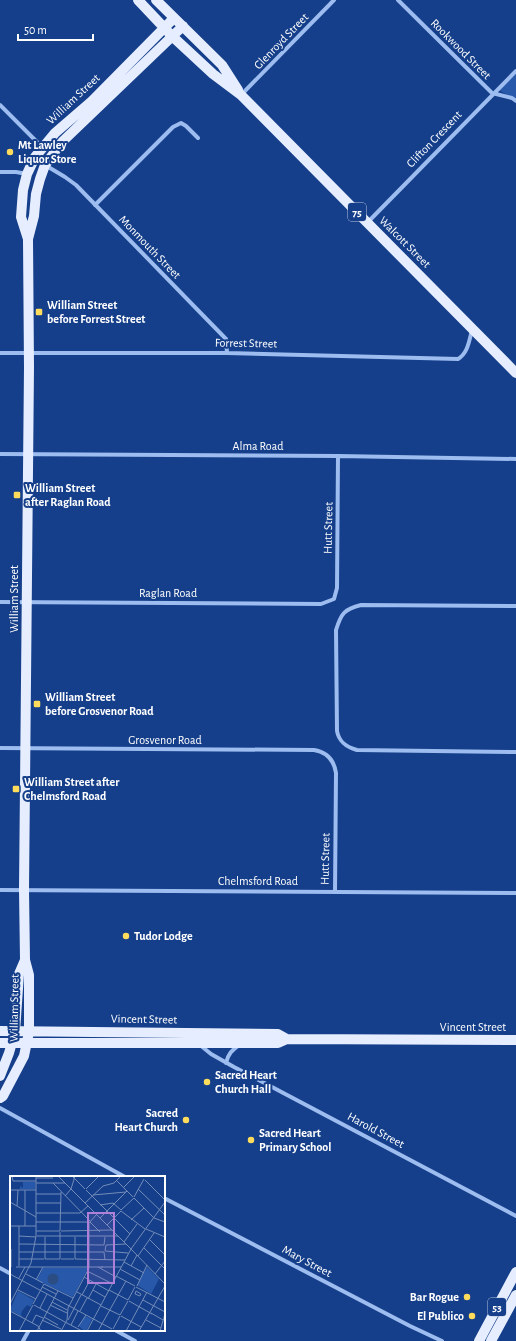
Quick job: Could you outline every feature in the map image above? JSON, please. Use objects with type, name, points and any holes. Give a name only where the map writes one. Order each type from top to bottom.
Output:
[{"type":"main road","name":"Walcott Street","points":[[138,0],[172,36],[213,74],[241,95],[516,373]]},
{"type":"main road","name":"Walcott Street","points":[[156,0],[222,65],[241,95]]},
{"type":"main road","name":"William Street","points":[[28,239],[21,217],[23,190],[27,174],[36,157],[55,133],[92,101],[174,18]]},
{"type":"main road","name":"William Street","points":[[0,1098],[3,1096],[24,1056],[28,1043],[29,1032],[29,975],[25,960],[24,890],[29,353],[28,239],[34,216],[36,194],[45,165],[63,142],[183,26]]},
{"type":"main road","name":"William Street","points":[[0,1076],[15,1032],[18,974],[25,960]]},
{"type":"main road","name":"Vincent Street","points":[[0,1031],[278,1034],[287,1039],[516,1040]]},
{"type":"main road","name":"Vincent Street","points":[[0,1043],[278,1044],[287,1039]]},
{"type":"main road","name":"53","points":[[479,1341],[516,1272]]},
{"type":"main road","name":"53","points":[[492,1341],[516,1295]]},
{"type":"street","name":"Glenroyd Street","points":[[241,95],[334,0]]},
{"type":"street","name":"Rookwood Street","points":[[398,0],[492,93],[512,98],[516,101]]},
{"type":"street","name":"Clifton Crescent","points":[[367,222],[492,93],[516,71]]},
{"type":"street","points":[[0,105],[36,140],[42,148]]},
{"type":"street","points":[[95,205],[174,127],[181,123],[198,138]]},
{"type":"street","name":"Monmouth Street","points":[[45,165],[76,185],[226,339],[227,352]]},
{"type":"street","points":[[0,172],[27,174]]},
{"type":"street","name":"Forrest Street","points":[[0,353],[227,352],[458,359],[463,356],[466,350],[472,329]]},
{"type":"street","name":"Alma Road","points":[[0,454],[338,456],[516,459]]},
{"type":"street","name":"Hutt Street","points":[[334,599],[337,588],[338,456]]},
{"type":"street","name":"Raglan Road","points":[[0,602],[321,604],[334,599]]},
{"type":"street","points":[[516,606],[361,605],[350,607],[343,612],[336,630],[336,731],[341,742],[348,748],[357,750],[516,752]]},
{"type":"street","name":"Grosvenor Road","points":[[0,748],[314,750],[329,756]]},
{"type":"street","name":"Hutt Street","points":[[329,756],[335,765],[336,773],[334,892]]},
{"type":"street","name":"Chelmsford Road","points":[[0,890],[516,893]]},
{"type":"street","name":"Harold Street","points":[[198,1043],[211,1054],[226,1063],[516,1216]]},
{"type":"street","points":[[226,1063],[228,1055],[240,1044]]},
{"type":"street","points":[[0,1108],[123,1176]]},
{"type":"street","name":"Mary Street","points":[[165,1199],[410,1326],[442,1341]]},
{"type":"street","points":[[0,1268],[10,1273]]},
{"type":"street","points":[[23,1341],[28,1331]]},
{"type":"street","points":[[117,1331],[135,1341]]},
{"type":"shaded area","points":[[516,71],[516,101],[497,89]]},
{"type":"place","name":"Mt Lawley Liquor Store","points":[[10,152]]},
{"type":"place","name":"William Street before Forrest Street","points":[[39,312]]},
{"type":"place","name":"William Street after Raglan Road","points":[[17,495]]},
{"type":"place","name":"William Street before Grosvenor Road","points":[[37,704]]},
{"type":"place","name":"William Street after Chelmsford Road","points":[[16,789]]},
{"type":"place","name":"Tudor Lodge","points":[[126,936]]},
{"type":"place","name":"Sacred Heart Church Hall","points":[[207,1082]]},
{"type":"place","name":"Sacred Heart Church","points":[[186,1120]]},
{"type":"place","name":"Sacred Heart Primary School","points":[[251,1140]]},
{"type":"place","name":"Bar Rogue","points":[[467,1297]]},
{"type":"place","name":"El Publico","points":[[472,1316]]}]
